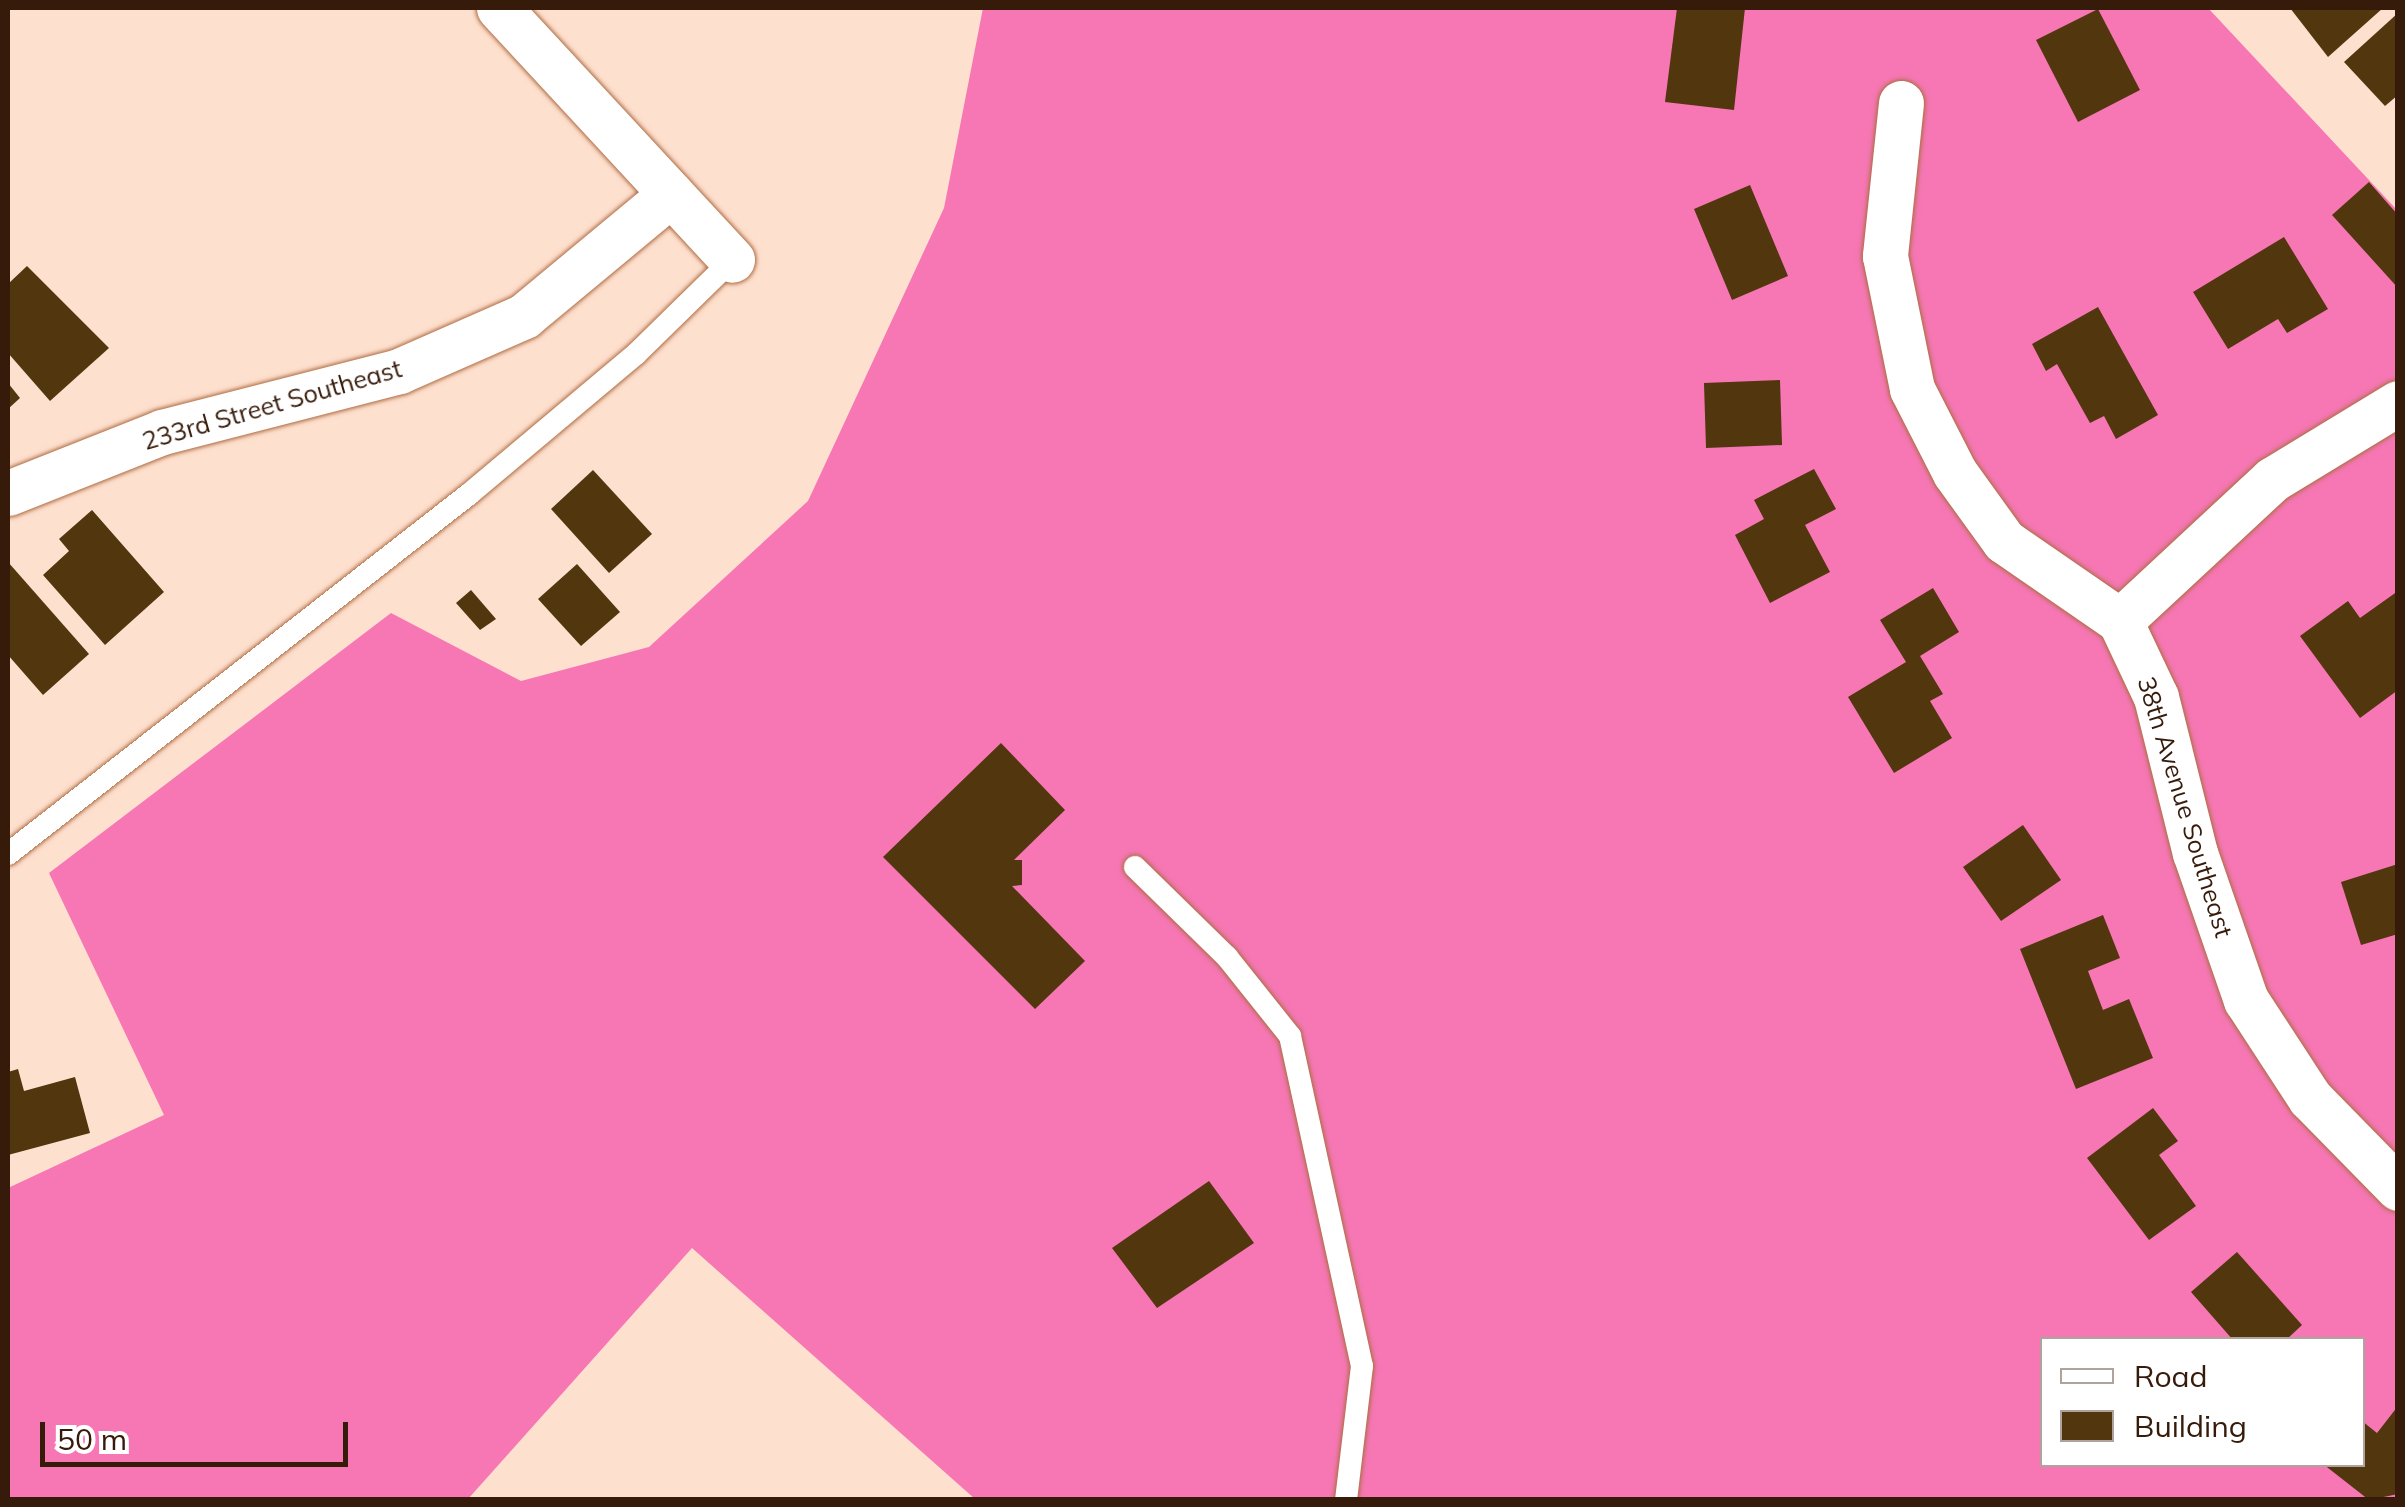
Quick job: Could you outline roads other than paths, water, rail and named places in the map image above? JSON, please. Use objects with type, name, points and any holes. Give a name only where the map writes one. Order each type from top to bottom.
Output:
[{"type":"street","points":[[498,8],[732,260]]},
{"type":"street","points":[[1901,103],[1885,256],[1912,389],[1955,473],[2004,541],[2120,620],[2274,479],[2398,403]]},
{"type":"street","name":"233rd Street Southeast","points":[[8,493],[162,432],[399,371],[524,316],[671,194]]},
{"type":"street","name":"38th Avenue Southeast","points":[[2120,620],[2156,697],[2196,853],[2246,1000],[2310,1098],[2398,1188]]},
{"type":"lane","points":[[8,854],[468,495],[636,354],[732,260]]},
{"type":"lane","points":[[1135,867],[1227,958],[1290,1036],[1362,1366],[1346,1500]]}]
